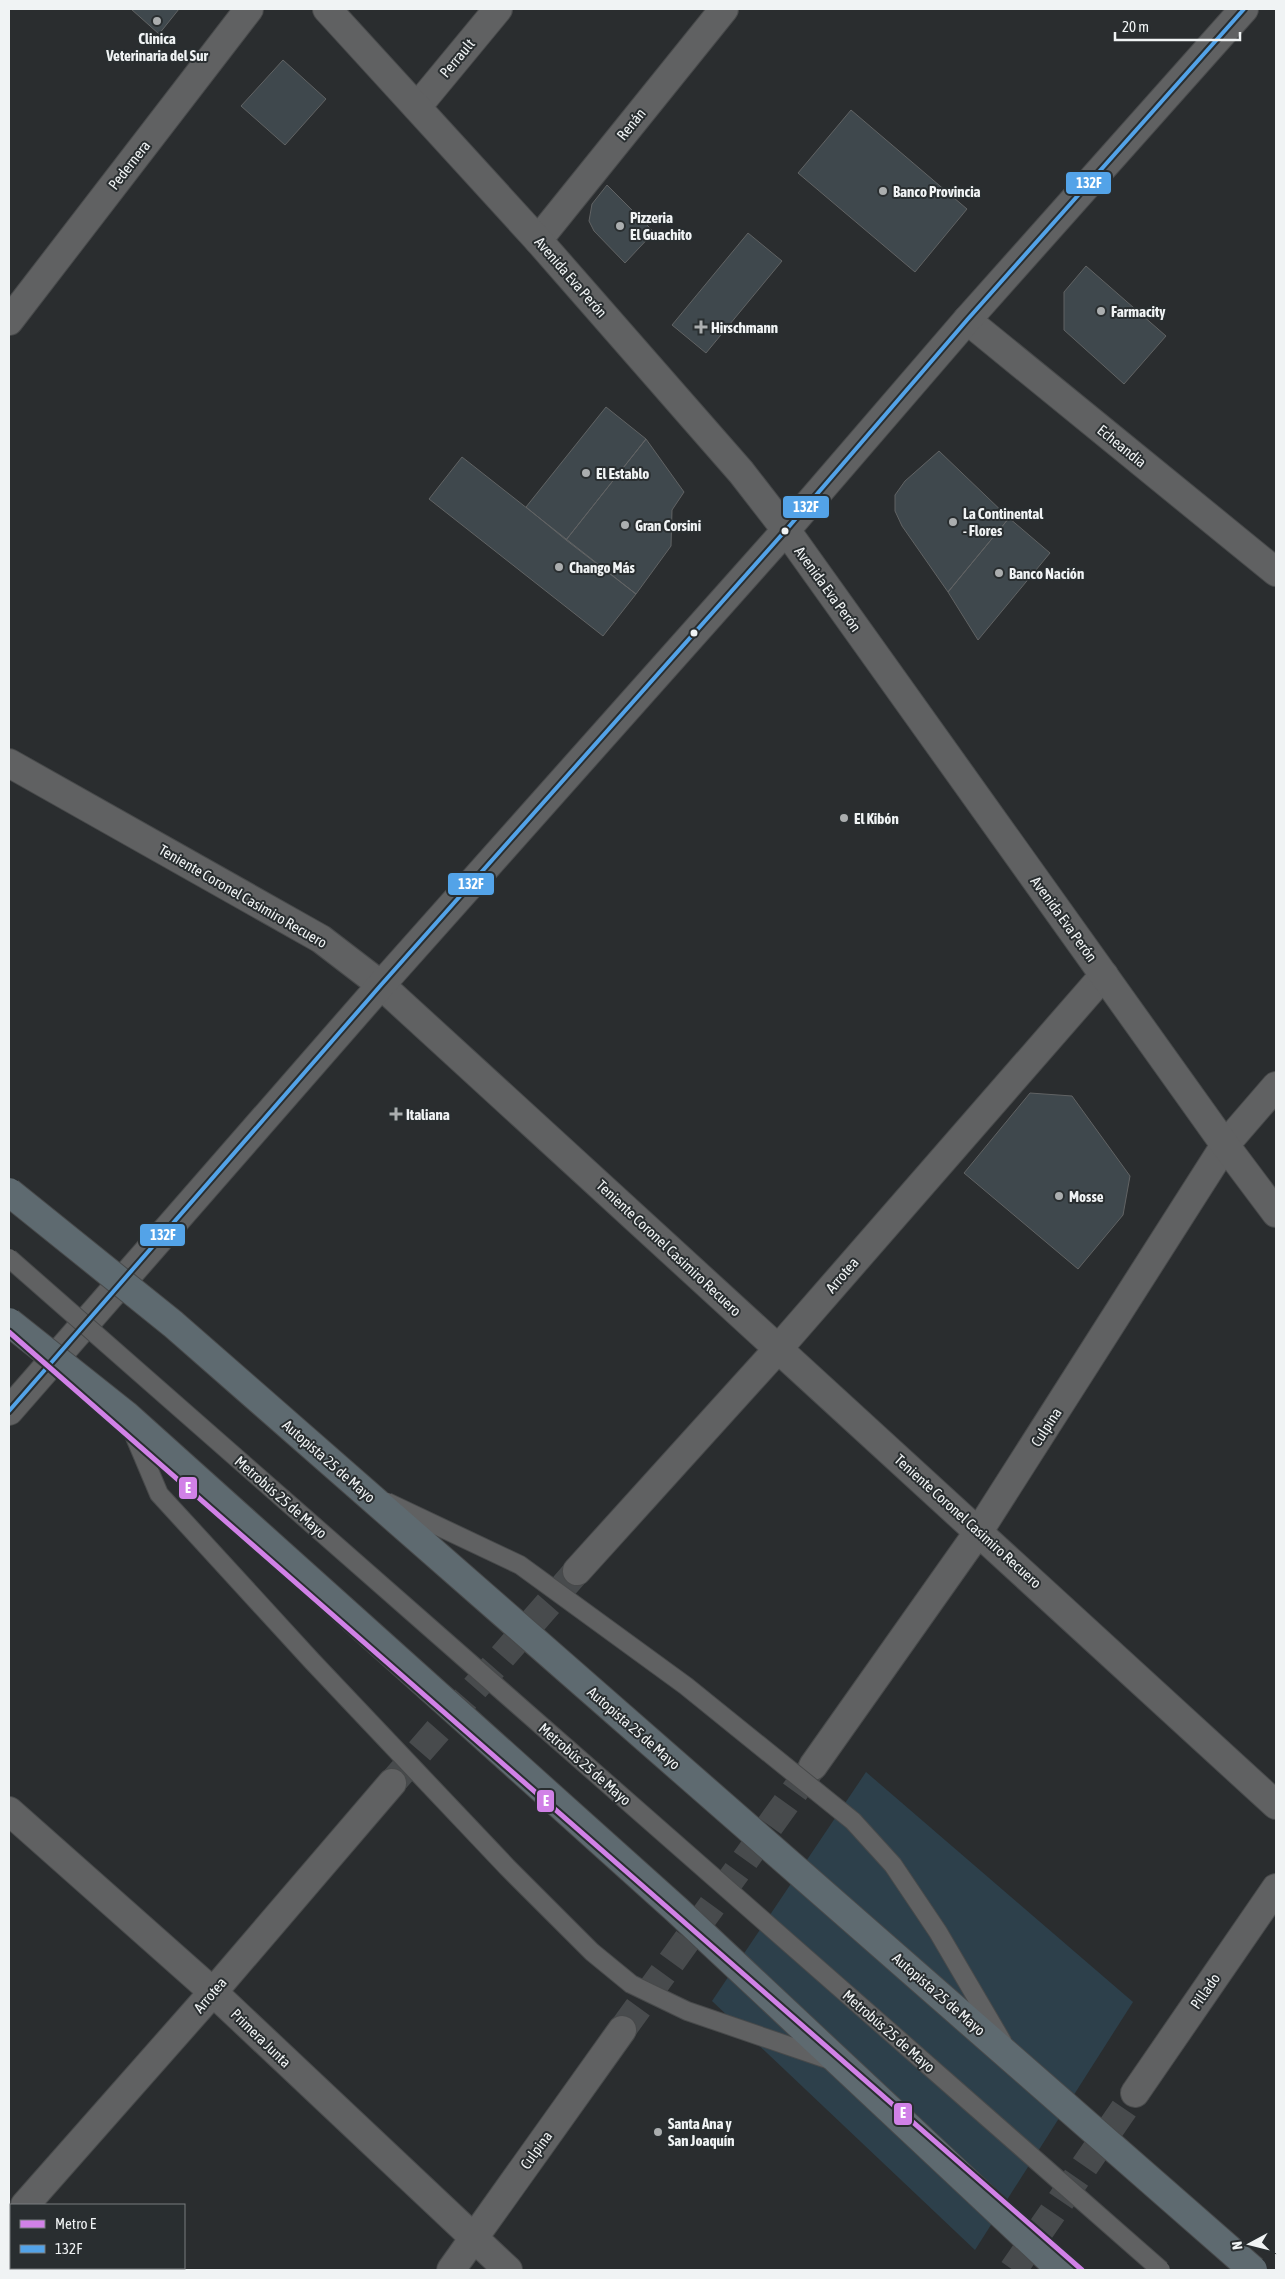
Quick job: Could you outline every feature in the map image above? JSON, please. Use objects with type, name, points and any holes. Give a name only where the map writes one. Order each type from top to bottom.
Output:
[{"type":"highway","name":"Autopista 25 de Mayo","points":[[9,1192],[174,1324],[1253,2270]]},
{"type":"highway","points":[[9,1322],[126,1415],[677,1910],[1062,2270]]},
{"type":"street","name":"Pedernera","points":[[9,321],[249,9]]},
{"type":"street","name":"Avenida Eva Perón","points":[[327,9],[538,240],[741,472],[786,530],[1225,1145],[1276,1213]]},
{"type":"street","name":"Perrault","points":[[417,107],[498,9]]},
{"type":"street","name":"Renán","points":[[538,240],[724,9]]},
{"type":"street","points":[[9,1411],[381,985],[786,530],[967,320],[1244,9]]},
{"type":"street","name":"Echeandia","points":[[967,320],[1276,572]]},
{"type":"street","name":"Teniente Coronel Casimiro Recuero","points":[[9,763],[321,938],[381,985],[1276,1805]]},
{"type":"street","name":"Arrotea","points":[[577,1572],[778,1349],[1104,975]]},
{"type":"street","name":"Culpina","points":[[813,1766],[979,1531],[1225,1145],[1276,1086]]},
{"type":"street","name":"Arrotea","points":[[25,2204],[213,1992],[392,1782]]},
{"type":"street","name":"Primera Junta","points":[[9,1811],[213,1992],[472,2239],[508,2270]]},
{"type":"street","name":"Pillado","points":[[1135,2093],[1276,1888]]},
{"type":"street","name":"Culpina","points":[[451,2270],[622,2030]]},
{"type":"lane","name":"Metrobús 25 de Mayo","points":[[9,1258],[1161,2270]]},
{"type":"lane","points":[[126,1415],[159,1494],[325,1675],[507,1867],[592,1952],[631,1984],[687,2012],[840,2063]]},
{"type":"lane","points":[[364,1491],[520,1565],[686,1686],[853,1821],[893,1866],[938,1932],[1014,2060]]},
{"type":"shaded area","points":[[866,1772],[1133,2002],[975,2250],[712,2001]]},
{"type":"building","name":"Clinica Veterinaria del Sur","points":[[131,9],[179,9],[159,34]]},
{"type":"building","points":[[283,60],[326,99],[285,145],[241,106]]},
{"type":"building","name":"Banco Provincia","points":[[851,110],[967,209],[915,272],[798,173]]},
{"type":"building","name":"Pizzeria El Guachito","points":[[607,185],[654,232],[625,263],[594,231],[589,221],[592,204]]},
{"type":"building","points":[[748,233],[782,261],[706,353],[672,325]]},
{"type":"building","name":"Farmacity","points":[[1086,266],[1166,336],[1124,384],[1064,330],[1064,292]]},
{"type":"building","name":"El Establo","points":[[606,407],[646,439],[566,540],[526,507]]},
{"type":"building","name":"Gran Corsini","points":[[646,439],[684,492],[672,510],[671,546],[636,594],[566,540]]},
{"type":"building","name":"La Continental - Flores","points":[[939,451],[1009,518],[948,592],[902,526],[895,511],[895,495],[905,481]]},
{"type":"building","name":"Chango Más","points":[[462,457],[636,594],[603,636],[429,499]]},
{"type":"building","name":"Banco Nación","points":[[1009,518],[1050,553],[978,640],[948,592]]},
{"type":"building","name":"Mosse","points":[[1030,1093],[1072,1096],[1130,1176],[1123,1215],[1078,1269],[964,1173]]},
{"type":"tunnel","points":[[392,1783],[577,1571]]},
{"type":"tunnel","points":[[622,2030],[813,1766]]},
{"type":"tunnel","points":[[1013,2270],[1135,2093]]},
{"type":"metro line","name":"E","points":[[9,1332],[1082,2270]]},
{"type":"transit line","name":"132F","points":[[9,1411],[381,985],[786,530],[967,320],[1244,9]]},
{"type":"place","name":"Clinica Veterinaria del Sur","points":[[157,21]]},
{"type":"place","name":"Banco Provincia","points":[[883,191]]},
{"type":"place","name":"Pizzeria El Guachito","points":[[620,226]]},
{"type":"place","name":"Farmacity","points":[[1101,311]]},
{"type":"place","name":"Hirschmann","points":[[701,327]]},
{"type":"place","name":"El Establo","points":[[586,473]]},
{"type":"place","name":"La Continental - Flores","points":[[953,522]]},
{"type":"place","name":"Gran Corsini","points":[[625,525]]},
{"type":"place","name":"Chango Más","points":[[559,567]]},
{"type":"place","name":"Banco Nación","points":[[999,573]]},
{"type":"place","name":"El Kibón","points":[[844,818]]},
{"type":"place","name":"Italiana","points":[[396,1114]]},
{"type":"place","name":"Mosse","points":[[1059,1196]]},
{"type":"place","name":"Santa Ana y San Joaquín","points":[[658,2132]]}]
